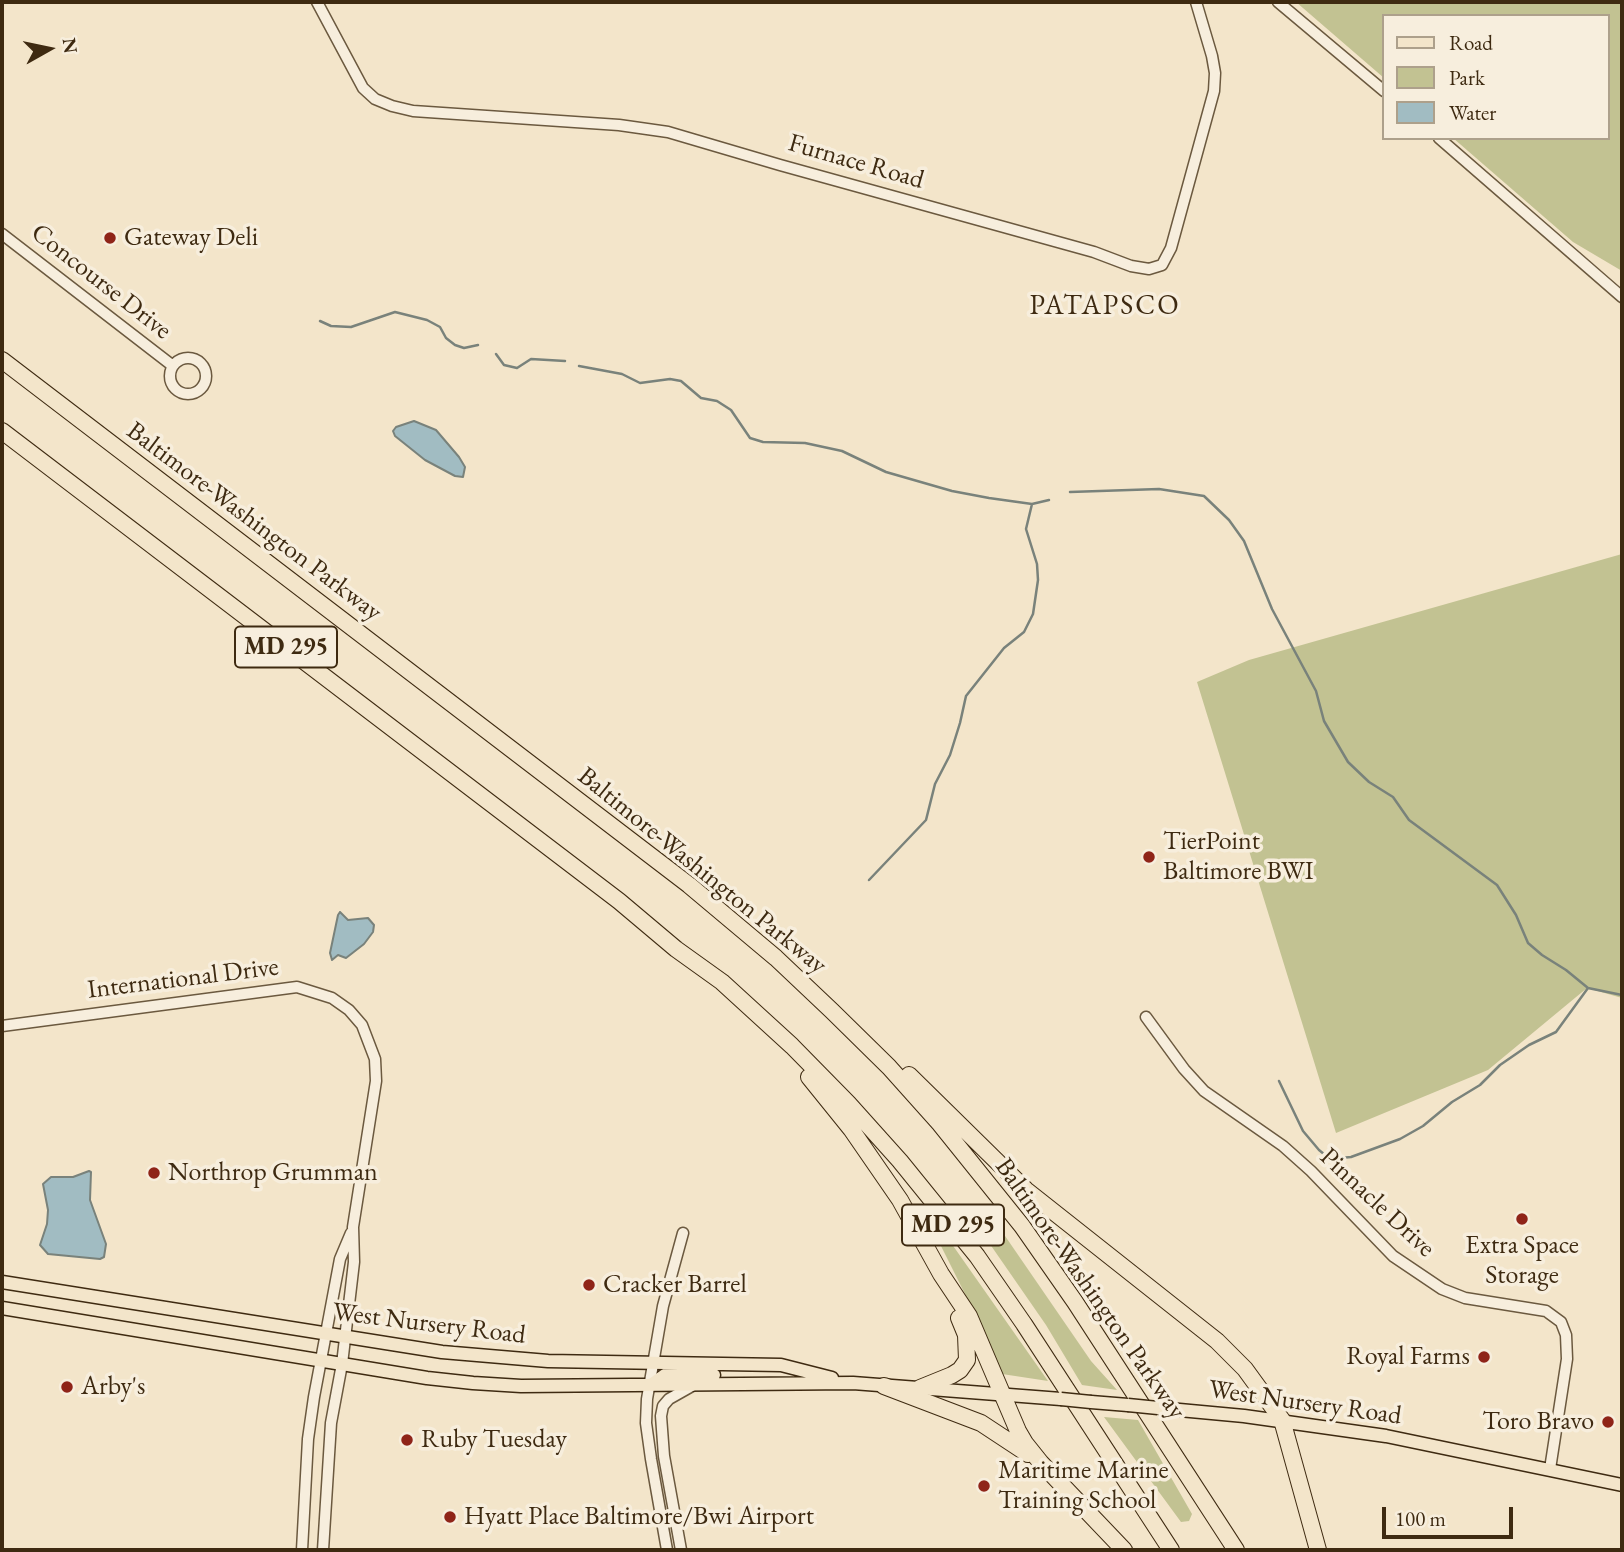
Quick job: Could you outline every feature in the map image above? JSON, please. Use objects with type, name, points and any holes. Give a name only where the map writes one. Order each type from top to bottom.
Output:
[{"type":"highway","name":"Baltimore-Washington Parkway","points":[[2,358],[689,885],[776,958],[889,1067],[1022,1226],[1075,1302],[1236,1550]]},
{"type":"highway","points":[[2,369],[124,463],[164,484]]},
{"type":"highway","name":"MD 295","points":[[2,431],[570,863],[676,949],[722,982],[792,1046],[848,1103],[932,1199],[977,1256],[1171,1550]]},
{"type":"highway","points":[[676,949],[786,1052],[815,1083],[900,1200],[941,1274],[969,1317],[1018,1431],[1041,1463],[1124,1550]]},
{"type":"highway","points":[[776,958],[837,1005],[1026,1190],[1235,1357],[1282,1420],[1318,1550]]},
{"type":"highway","points":[[920,1388],[952,1375],[960,1370],[967,1360],[966,1335],[941,1274]]},
{"type":"highway","points":[[884,1385],[981,1423],[1041,1463]]},
{"type":"main road","name":"West Nursery Road","points":[[2,1282],[345,1338],[488,1357],[548,1361],[781,1365],[853,1383]]},
{"type":"main road","name":"West Nursery Road","points":[[2,1308],[473,1383],[522,1386],[853,1383],[1282,1420],[1408,1440],[1622,1485]]},
{"type":"main road","points":[[650,1385],[665,1375],[763,1376],[781,1365]]},
{"type":"street","name":"Furnace Road","points":[[317,2],[363,88],[375,99],[392,106],[413,111],[619,125],[668,132],[1149,269],[1162,265],[1171,248],[1214,91],[1212,56],[1196,2]]},
{"type":"street","points":[[1278,2],[1382,89]]},
{"type":"street","points":[[1441,140],[1622,297]]},
{"type":"street","name":"Concourse Drive","points":[[2,234],[173,366]]},
{"type":"street","name":"International Drive","points":[[2,1026],[297,987],[332,998],[349,1010],[362,1025],[375,1059],[376,1081],[353,1227],[354,1262],[342,1364],[331,1423],[323,1550]]},
{"type":"street","name":"Pinnacle Drive","points":[[1146,1017],[1184,1069],[1204,1091],[1283,1146],[1311,1171],[1393,1256],[1442,1289],[1465,1298],[1546,1311],[1561,1322],[1566,1335],[1567,1359],[1550,1469]]},
{"type":"street","name":"International Drive","points":[[302,1550],[308,1439],[340,1259],[353,1227]]},
{"type":"street","points":[[667,1550],[646,1423],[647,1399],[663,1307],[683,1233]]},
{"type":"street","points":[[681,1550],[664,1456],[661,1416],[663,1406],[669,1399],[677,1392],[697,1384]]},
{"type":"green space","points":[[1296,2],[1622,2],[1622,271],[1573,242],[1455,140],[1610,140],[1610,14],[1382,14],[1382,76]]},
{"type":"green space","points":[[1622,554],[1622,998],[1587,988],[1488,1070],[1336,1133],[1197,682],[1249,660]]},
{"type":"green space","points":[[929,1222],[949,1240],[1048,1381],[1002,1374]]},
{"type":"green space","points":[[976,1224],[1003,1233],[1091,1361],[1117,1390],[1082,1385],[1046,1325]]},
{"type":"green space","points":[[1104,1417],[1138,1420],[1192,1514],[1189,1521],[1181,1522]]},
{"type":"water","points":[[414,421],[436,430],[465,467],[463,477],[455,476],[425,460],[395,436],[393,431],[396,427]]},
{"type":"water","points":[[340,912],[348,920],[368,918],[374,925],[373,932],[364,944],[346,958],[338,955],[332,960],[330,953]]},
{"type":"water","points":[[89,1171],[90,1200],[106,1244],[104,1257],[100,1259],[48,1254],[40,1245],[47,1224],[48,1210],[43,1184],[51,1177],[73,1177]]},
{"type":"waterway","points":[[320,321],[331,326],[351,327],[395,312],[427,320],[440,327],[446,338],[455,345],[464,348],[478,345]]},
{"type":"waterway","points":[[496,354],[504,365],[517,368],[531,359],[565,361]]},
{"type":"waterway","points":[[579,366],[622,374],[640,383],[670,379],[681,381],[701,398],[717,401],[731,410],[750,438],[763,442],[805,443],[842,451],[886,472],[952,491],[1032,504],[1049,500]]},
{"type":"waterway","points":[[1070,492],[1159,489],[1204,496],[1229,520],[1244,541],[1272,609],[1316,691],[1324,721],[1348,762],[1369,782],[1393,797],[1409,820],[1497,885],[1516,915],[1528,943],[1542,955],[1588,988],[1622,995]]},
{"type":"waterway","points":[[869,880],[926,820],[935,784],[950,755],[966,696],[1004,648],[1024,632],[1033,614],[1038,580],[1037,564],[1026,529],[1032,504]]},
{"type":"waterway","points":[[1279,1081],[1303,1131],[1319,1150],[1330,1159],[1351,1157],[1400,1139],[1423,1126],[1452,1102],[1480,1085],[1500,1065],[1529,1045],[1556,1032],[1588,988]]},
{"type":"place","name":"Gateway Deli","points":[[110,238]]},
{"type":"place","name":"TierPoint Baltimore BWI","points":[[1149,857]]},
{"type":"place","name":"Northrop Grumman","points":[[154,1173]]},
{"type":"place","name":"Extra Space Storage","points":[[1522,1219]]},
{"type":"place","name":"Cracker Barrel","points":[[589,1285]]},
{"type":"place","name":"Royal Farms","points":[[1484,1357]]},
{"type":"place","name":"Arby's","points":[[67,1387]]},
{"type":"place","name":"Toro Bravo","points":[[1608,1422]]},
{"type":"place","name":"Ruby Tuesday","points":[[407,1440]]},
{"type":"place","name":"Maritime Marine Training School","points":[[984,1486]]},
{"type":"place","name":"Hyatt Place Baltimore/Bwi Airport","points":[[450,1517]]},
{"type":"district","name":"PATAPSCO","points":[[1105,306]]}]
